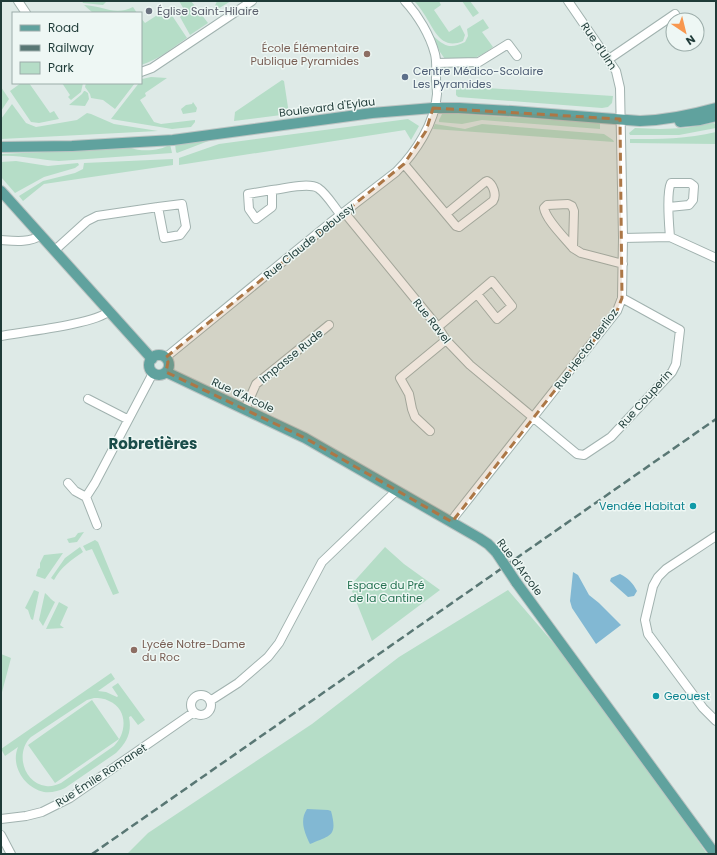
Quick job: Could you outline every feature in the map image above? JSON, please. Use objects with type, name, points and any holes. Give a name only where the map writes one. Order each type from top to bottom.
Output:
[{"type":"main road","name":"Boulevard d'Eylau","points":[[1,148],[79,146],[173,140],[372,113],[434,108],[459,108],[675,122],[700,120],[716,116]]},
{"type":"main road","name":"Boulevard d'Eylau","points":[[656,120],[695,114],[716,108]]},
{"type":"main road","points":[[1,191],[152,359]]},
{"type":"main road","points":[[159,356],[164,358],[168,365],[166,372],[161,375],[153,373],[149,365],[152,359],[159,356]]},
{"type":"main road","name":"Rue d'Arcole","points":[[166,372],[305,438],[488,544],[496,552],[516,582],[707,841],[715,854]]},
{"type":"main road","name":"Rue d'Arcole","points":[[707,841],[716,851]]},
{"type":"street","points":[[18,1],[25,12]]},
{"type":"street","points":[[142,72],[152,68],[252,1]]},
{"type":"street","name":"Rue Claude Debussy","points":[[164,358],[404,164],[418,145],[426,131],[434,108],[437,94],[436,63],[435,54],[428,36],[419,20],[405,1]]},
{"type":"street","name":"Rue d'Ulm","points":[[568,1],[616,71],[620,88],[620,119]]},
{"type":"street","points":[[609,60],[665,21]]},
{"type":"street","points":[[436,63],[480,62],[508,44],[517,56]]},
{"type":"street","name":"Rue Hector Berlioz","points":[[452,522],[455,516],[617,311],[622,298],[623,264],[620,119]]},
{"type":"street","points":[[404,164],[456,226],[459,227],[495,198],[491,184],[487,181],[485,182],[446,214]]},
{"type":"street","name":"Rue Ravel","points":[[272,190],[312,186],[322,191],[438,327],[446,340],[470,365],[534,417]]},
{"type":"street","points":[[55,250],[87,221],[97,216],[158,207],[182,204],[186,227],[180,235],[164,238],[158,207]]},
{"type":"street","points":[[573,248],[574,211],[572,206],[568,204],[547,204],[544,208],[544,212],[556,229],[573,248],[581,253],[602,257],[623,264]]},
{"type":"street","points":[[669,207],[670,237]]},
{"type":"street","points":[[1,240],[20,241],[37,238],[41,235]]},
{"type":"street","points":[[623,238],[670,237],[716,258]]},
{"type":"street","points":[[438,327],[476,294],[492,281],[512,306],[497,319],[476,294]]},
{"type":"street","name":"Rue Couperin","points":[[534,417],[577,454],[584,455],[611,437],[672,372],[676,364],[680,330],[622,298]]},
{"type":"street","points":[[1,336],[85,321],[105,315],[109,311]]},
{"type":"street","name":"Impasse Rude","points":[[245,409],[256,384],[329,325]]},
{"type":"street","points":[[430,431],[415,417],[409,394],[400,378],[446,340]]},
{"type":"street","points":[[86,497],[95,483],[153,373]]},
{"type":"street","points":[[88,399],[128,419]]},
{"type":"street","points":[[68,483],[75,491],[86,497],[97,525]]},
{"type":"street","points":[[210,701],[238,683],[268,657],[279,643],[322,562],[396,491]]},
{"type":"street","points":[[716,536],[666,569],[658,577],[652,586],[645,620],[648,634],[703,708],[716,720]]},
{"type":"street","points":[[203,696],[210,701],[210,709],[207,714],[201,715],[194,712],[192,704],[197,697],[203,696]]},
{"type":"street","name":"Rue Émile Romanet","points":[[1,819],[26,816],[42,812],[70,798],[194,712]]},
{"type":"street","points":[[1,835],[11,854]]},
{"type":"highlighted area","points":[[433,108],[620,119],[622,298],[617,311],[452,522],[305,438],[166,372],[168,362],[165,358],[404,164],[426,131]]},
{"type":"green space","points":[[82,1],[107,1],[103,5],[83,3]]},
{"type":"green space","points":[[179,1],[191,1],[208,23],[190,35],[180,17],[185,11]]},
{"type":"green space","points":[[217,1],[231,1],[216,10],[214,8]]},
{"type":"green space","points":[[414,1],[439,1],[441,5],[434,10],[449,32],[460,25],[465,35],[463,41],[449,43],[439,37],[422,10]]},
{"type":"green space","points":[[462,1],[470,1],[479,13],[473,17]]},
{"type":"green space","points":[[84,5],[115,11],[127,10],[133,7],[136,12],[92,12]]},
{"type":"green space","points":[[169,11],[187,38],[159,57],[142,65],[142,19],[145,23],[159,14],[161,16]]},
{"type":"green space","points":[[483,19],[489,28],[482,32],[493,47],[481,55],[470,59],[445,59],[433,36],[445,45],[456,46],[465,42],[468,36],[467,29]]},
{"type":"green space","points":[[151,77],[167,78],[145,93],[146,96],[140,100],[154,122],[161,124],[195,120],[191,127],[172,129],[111,119],[138,84],[142,84],[142,79]]},
{"type":"green space","points":[[282,80],[284,81],[289,114],[234,121],[235,112]]},
{"type":"green space","points":[[20,84],[30,84],[50,113],[54,111],[59,119],[39,123],[31,122],[10,91]]},
{"type":"green space","points":[[63,84],[83,84],[81,92],[71,100],[68,97],[70,95]]},
{"type":"green space","points":[[86,84],[134,84],[115,109],[103,100],[91,98],[85,87]]},
{"type":"green space","points":[[456,86],[613,96],[612,103],[608,107],[602,108],[458,97],[456,95]]},
{"type":"green space","points":[[1,87],[9,99],[1,111]]},
{"type":"green space","points":[[84,91],[88,93],[89,99],[85,106],[69,105],[82,94]]},
{"type":"green space","points":[[193,102],[197,108],[196,112],[183,114],[181,109],[186,105],[192,104]]},
{"type":"green space","points":[[12,104],[26,123],[36,127],[77,120],[87,113],[114,124],[158,131],[1,139],[1,119]]},
{"type":"green space","points":[[442,114],[600,123],[600,129],[482,120],[462,124],[439,122]]},
{"type":"green space","points":[[408,119],[419,126],[411,140],[405,130],[179,165],[179,158],[219,144]]},
{"type":"green space","points":[[713,123],[716,124],[716,128],[679,135],[630,135],[629,133],[635,128],[685,128]]},
{"type":"green space","points":[[435,124],[465,129],[482,124],[604,134],[614,142],[433,129]]},
{"type":"green space","points":[[716,132],[716,144],[630,143],[630,139],[663,139]]},
{"type":"green space","points":[[211,140],[177,153],[176,152],[175,144]]},
{"type":"green space","points":[[170,144],[172,153],[59,161],[16,156],[1,156],[1,154],[131,148],[151,150],[162,148]]},
{"type":"green space","points":[[173,159],[173,165],[44,184],[23,201],[19,196],[43,181],[75,173],[83,169],[84,163]]},
{"type":"green space","points":[[16,161],[48,166],[78,163],[79,165],[75,168],[44,177],[15,193],[1,177],[1,162]]},
{"type":"green space","points":[[84,532],[77,542],[69,543],[67,539],[75,537],[78,533]]},
{"type":"green space","points":[[95,540],[98,542],[119,593],[113,595],[92,549],[86,551],[83,546]]},
{"type":"green space","points":[[80,547],[83,552],[70,561],[54,580],[51,578],[65,558]]},
{"type":"green space","name":"Espace du Pré de la Cantine","points":[[385,547],[404,564],[440,590],[372,641],[350,586]]},
{"type":"green space","points":[[63,553],[45,579],[36,576],[44,555]]},
{"type":"green space","points":[[34,590],[39,592],[33,620],[31,619],[28,610],[25,608]]},
{"type":"green space","points":[[508,590],[604,702],[707,854],[127,854],[148,833],[312,724],[399,657]]},
{"type":"green space","points":[[45,593],[55,602],[43,626],[39,620]]},
{"type":"green space","points":[[59,602],[68,607],[60,625],[64,628],[46,629]]},
{"type":"green space","points":[[1,654],[11,658],[1,696]]},
{"type":"green space","points":[[111,673],[115,679],[98,691],[106,692],[117,697],[118,696],[112,687],[118,683],[145,720],[138,725],[131,716],[129,717],[130,727],[128,736],[126,741],[116,753],[65,788],[55,792],[44,792],[37,790],[25,781],[18,769],[16,761],[18,747],[5,756],[1,749]],"holes":[[[102,698],[107,700],[120,710],[124,722],[118,741],[114,746],[61,783],[52,786],[38,784],[27,773],[24,766],[23,751],[26,743],[31,737],[87,700]]]},
{"type":"green space","points":[[92,700],[119,739],[55,783],[28,745]]},
{"type":"water","points":[[573,572],[578,575],[589,595],[621,625],[596,644],[572,608],[570,601]]},
{"type":"water","points":[[620,574],[630,581],[637,591],[634,596],[628,597],[610,581],[611,578]]},
{"type":"water","points":[[307,809],[331,811],[333,820],[333,830],[331,834],[310,844],[303,822]]},
{"type":"railway","points":[[92,854],[716,419]]},
{"type":"place","name":"Église Saint-Hilaire","points":[[149,11]]},
{"type":"place","name":"École Élémentaire Publique Pyramides","points":[[367,54]]},
{"type":"place","name":"Centre Médico-Scolaire Les Pyramides","points":[[405,77]]},
{"type":"place","name":"Vendée Habitat","points":[[693,506]]},
{"type":"place","name":"Lycée Notre-Dame du Roc","points":[[134,650]]},
{"type":"place","name":"Geouest","points":[[656,696]]},
{"type":"district","name":"Robretières","points":[[153,444]]}]
